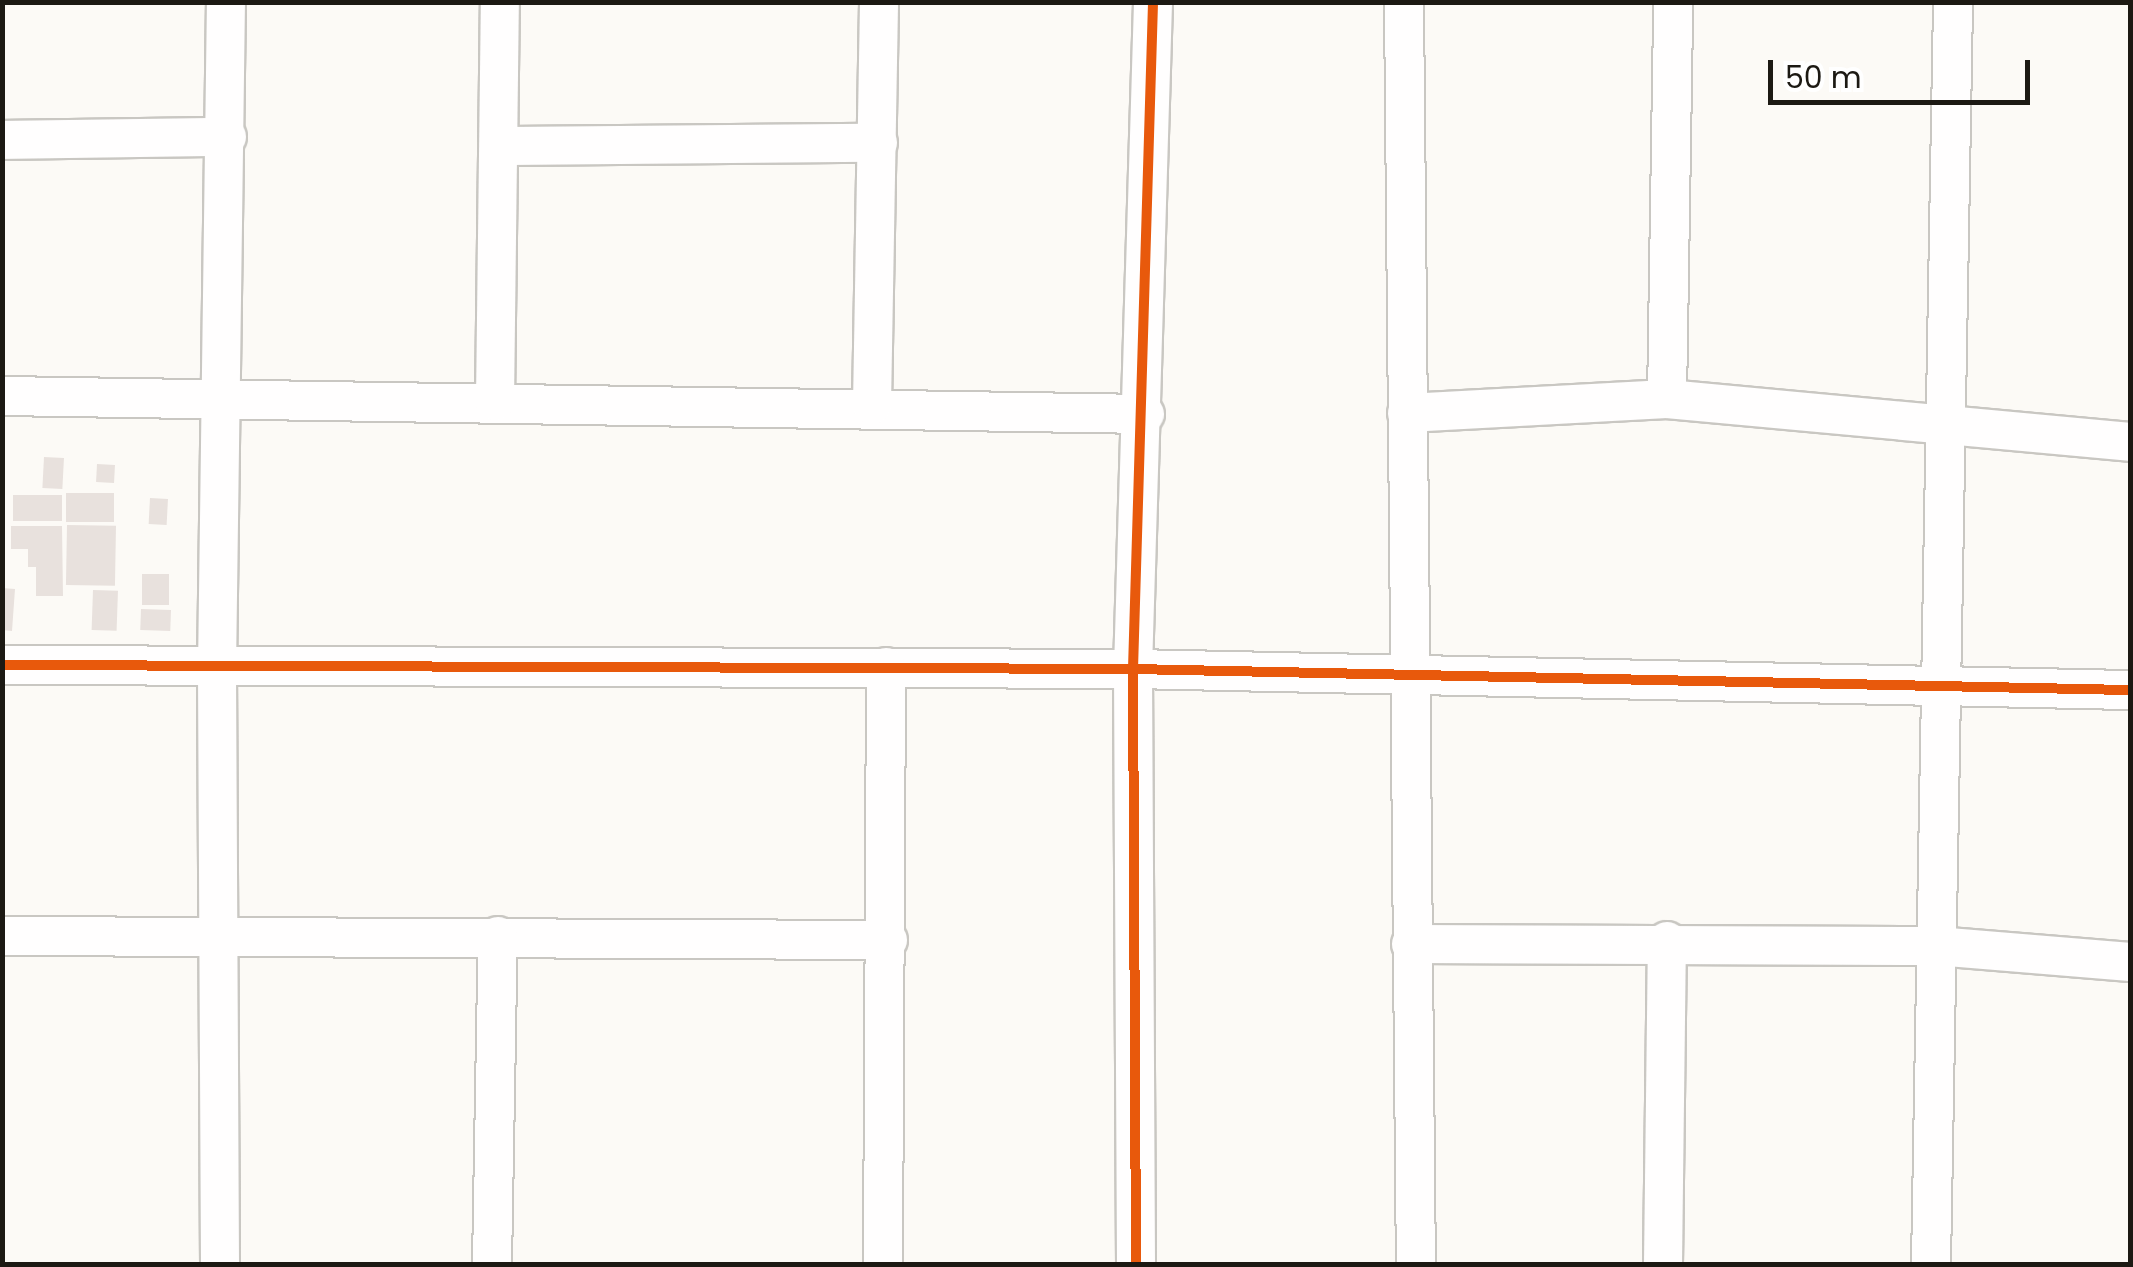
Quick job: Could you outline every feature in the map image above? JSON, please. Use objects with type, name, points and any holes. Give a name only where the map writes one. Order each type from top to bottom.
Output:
[{"type":"street","points":[[220,1264],[222,942],[217,669],[226,2]]},
{"type":"street","points":[[495,401],[500,2]]},
{"type":"street","points":[[872,405],[879,2]]},
{"type":"street","points":[[1136,1264],[1133,669],[1145,414],[1153,2]]},
{"type":"street","points":[[1404,2],[1416,1264]]},
{"type":"street","points":[[1667,399],[1673,2]]},
{"type":"street","points":[[1930,1264],[1954,2]]},
{"type":"street","points":[[2,140],[227,137]]},
{"type":"street","points":[[500,146],[878,142]]},
{"type":"street","points":[[2,396],[872,405],[1145,414]]},
{"type":"street","points":[[1407,412],[1667,399],[2130,442]]},
{"type":"street","points":[[2,664],[217,669],[1133,669],[1938,689],[2130,690]]},
{"type":"street","points":[[883,1264],[888,940],[886,668]]},
{"type":"street","points":[[2,936],[222,942],[498,936],[888,940]]},
{"type":"street","points":[[492,1264],[498,936]]},
{"type":"street","points":[[1664,1264],[1667,942]]},
{"type":"street","points":[[1411,944],[1936,946],[2130,962]]},
{"type":"building","points":[[44,457],[64,458],[62,489],[42,488]]},
{"type":"building","points":[[97,464],[115,465],[114,483],[96,482]]},
{"type":"building","points":[[66,493],[114,493],[114,522],[66,522]]},
{"type":"building","points":[[13,495],[62,495],[62,521],[13,521]]},
{"type":"building","points":[[150,498],[168,499],[167,525],[149,524]]},
{"type":"building","points":[[67,525],[116,526],[115,586],[66,585]]},
{"type":"building","points":[[11,526],[62,526],[63,596],[36,596],[36,567],[28,567],[28,549],[11,549]]},
{"type":"building","points":[[142,574],[169,574],[169,605],[142,605]]},
{"type":"building","points":[[2,588],[15,589],[12,631],[2,630]]},
{"type":"building","points":[[93,590],[118,591],[117,631],[92,630]]},
{"type":"building","points":[[141,609],[171,610],[170,631],[140,630]]},
{"type":"cycle path","points":[[1136,1264],[1133,669],[1153,2]]},
{"type":"cycle path","points":[[2,665],[1133,669],[2130,690]]}]
